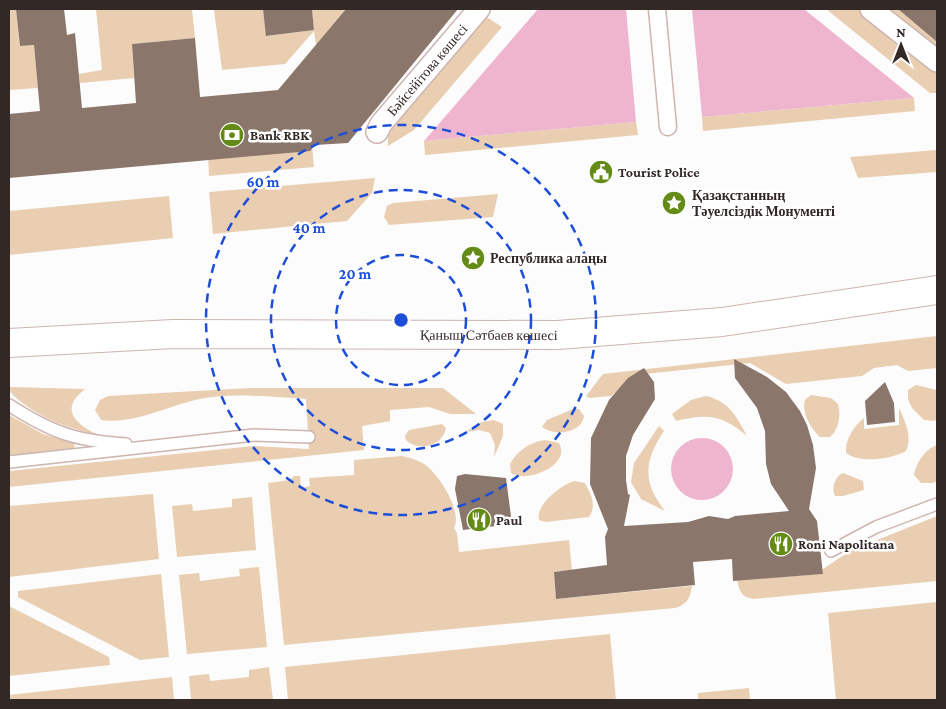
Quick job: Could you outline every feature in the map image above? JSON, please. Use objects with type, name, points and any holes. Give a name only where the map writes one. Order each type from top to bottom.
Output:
[{"type":"main road","name":"Қаныш Сәтбаев көшесі","points":[[9,343],[173,334],[558,335],[722,322],[937,290]]},
{"type":"street","name":"Бәйсейітова көшесі","points":[[377,132],[381,124],[479,9]]},
{"type":"street","points":[[657,9],[668,127]]},
{"type":"street","points":[[871,9],[937,61]]},
{"type":"lane","points":[[9,405],[42,426],[93,442],[129,444],[199,441]]},
{"type":"lane","points":[[9,462],[254,435],[309,437]]},
{"type":"lane","points":[[831,551],[876,527],[937,504]]},
{"type":"shaded area","points":[[9,9],[16,9],[20,46],[34,45],[38,88],[9,90]]},
{"type":"shaded area","points":[[96,9],[192,9],[195,38],[132,44],[134,78],[80,83],[79,74],[102,70]]},
{"type":"shaded area","points":[[263,9],[267,36],[314,30],[312,9],[346,9],[316,45],[314,31],[285,64],[222,70],[214,10]]},
{"type":"shaded area","points":[[538,9],[626,9],[636,122],[424,141]]},
{"type":"shaded area","points":[[692,9],[804,9],[914,98],[702,117]]},
{"type":"shaded area","points":[[826,9],[858,9],[937,71],[937,93],[930,93]]},
{"type":"shaded area","points":[[879,9],[898,9],[937,42],[937,55]]},
{"type":"shaded area","points":[[482,14],[502,27],[414,130],[388,146],[388,129]]},
{"type":"shaded area","points":[[914,98],[915,111],[703,131],[702,117]]},
{"type":"shaded area","points":[[636,122],[638,135],[425,155],[424,141]]},
{"type":"shaded area","points":[[312,146],[314,167],[209,176],[208,155]]},
{"type":"shaded area","points":[[937,150],[937,172],[858,178],[850,157]]},
{"type":"shaded area","points":[[375,178],[372,193],[347,221],[213,234],[209,192]]},
{"type":"shaded area","points":[[498,194],[493,217],[389,225],[384,217],[387,206],[393,203]]},
{"type":"shaded area","points":[[169,196],[173,238],[9,255],[9,211]]},
{"type":"shaded area","points":[[937,336],[937,368],[908,371],[897,365],[874,368],[862,376],[786,384],[750,363],[635,375],[611,396],[589,398],[586,396],[603,374]]},
{"type":"shaded area","points":[[916,385],[937,390],[937,418],[935,421],[924,420],[912,408],[908,399],[908,390]]},
{"type":"shaded area","points":[[9,387],[85,389],[72,404],[74,417],[85,427],[101,436],[70,428],[42,416],[15,397]]},
{"type":"shaded area","points":[[250,388],[443,388],[476,414],[450,414],[429,407],[390,410],[390,421],[362,426],[364,450],[9,487],[9,471],[254,446],[309,449],[306,399],[222,396],[195,400],[137,418],[113,421],[101,420],[95,410],[100,400],[108,396]]},
{"type":"shaded area","points":[[811,395],[831,398],[838,404],[838,422],[830,437],[820,437],[813,430],[808,420],[804,405],[805,400]]},
{"type":"shaded area","points":[[706,396],[714,398],[726,406],[736,416],[747,436],[730,424],[714,418],[697,417],[676,421],[672,414],[691,400]]},
{"type":"shaded area","points":[[899,408],[906,424],[909,440],[906,451],[876,459],[860,458],[846,453],[850,434],[864,418],[864,429],[899,425]]},
{"type":"shaded area","points":[[573,409],[579,409],[584,416],[582,422],[573,430],[553,432],[542,427],[547,420]]},
{"type":"shaded area","points":[[9,415],[43,434],[74,443],[75,451],[9,455]]},
{"type":"shaded area","points":[[494,420],[503,424],[503,436],[494,457],[495,445],[490,433],[479,430],[465,432],[482,422]]},
{"type":"shaded area","points":[[442,424],[446,428],[444,434],[435,443],[417,446],[406,440],[405,436],[409,430]]},
{"type":"shaded area","points":[[659,426],[664,431],[652,452],[648,471],[652,490],[665,511],[641,499],[631,482],[634,463]]},
{"type":"shaded area","points":[[696,438],[708,438],[724,447],[731,457],[733,469],[731,481],[724,491],[708,500],[696,500],[685,495],[676,486],[671,475],[671,463],[676,452],[685,443]]},
{"type":"shaded area","points":[[545,440],[559,443],[561,451],[559,459],[553,465],[546,470],[527,476],[518,476],[511,473],[510,464],[520,451],[529,445]]},
{"type":"shaded area","points":[[937,445],[937,481],[921,483],[914,475],[917,466],[925,453]]},
{"type":"shaded area","points":[[402,456],[424,464],[436,475],[448,493],[455,512],[456,521],[454,528],[457,533],[459,552],[569,540],[572,570],[554,572],[556,599],[692,586],[689,597],[683,605],[675,608],[284,645],[268,483],[290,480],[294,476],[300,476],[301,488],[310,486],[309,478],[354,475],[354,460]]},
{"type":"shaded area","points":[[843,473],[863,481],[864,490],[843,496],[835,496],[833,490],[834,483]]},
{"type":"shaded area","points":[[574,481],[585,483],[589,491],[593,509],[589,517],[546,522],[539,520],[541,508],[550,496]]},
{"type":"shaded area","points":[[153,494],[159,559],[9,577],[9,506]]},
{"type":"shaded area","points":[[252,497],[256,550],[177,557],[172,506],[192,504],[193,511],[232,507],[232,499]]},
{"type":"shaded area","points":[[937,516],[937,581],[754,599],[744,595],[739,588],[737,580],[823,574],[823,569],[850,551]]},
{"type":"shaded area","points":[[259,567],[267,647],[187,654],[179,575],[199,573],[200,581],[240,576],[239,569]]},
{"type":"shaded area","points":[[161,574],[169,657],[140,660],[18,597],[18,591]]},
{"type":"shaded area","points":[[937,602],[937,700],[836,700],[828,613]]},
{"type":"shaded area","points":[[9,606],[109,657],[110,665],[9,676]]},
{"type":"shaded area","points":[[610,634],[616,700],[288,700],[285,667]]},
{"type":"shaded area","points":[[269,667],[273,700],[191,700],[189,676],[209,674],[210,681],[249,677],[249,670]]},
{"type":"shaded area","points":[[172,677],[174,700],[9,700],[9,695]]},
{"type":"shaded area","points":[[749,688],[750,700],[698,700],[698,693]]},
{"type":"building","points":[[16,9],[64,9],[67,35],[75,33],[82,108],[136,103],[132,44],[195,38],[200,97],[278,90],[346,9],[458,9],[348,143],[315,145],[310,151],[9,178],[9,114],[40,111],[34,45],[20,46]]},
{"type":"building","points":[[263,9],[312,9],[314,30],[266,36]]},
{"type":"building","points":[[898,9],[937,9],[937,42]]},
{"type":"building","points":[[734,359],[767,377],[786,392],[800,411],[807,425],[813,445],[816,468],[809,509],[817,521],[823,574],[733,581],[732,559],[693,562],[695,585],[556,599],[554,572],[607,565],[605,537],[608,529],[590,484],[591,438],[609,400],[628,378],[644,368],[654,382],[655,399],[633,435],[626,456],[626,480],[628,494],[630,495],[624,526],[688,522],[709,516],[728,519],[735,516],[789,511],[771,484],[766,464],[765,431],[757,408],[735,378]]},
{"type":"building","points":[[885,382],[894,403],[895,422],[867,425],[865,401]]},
{"type":"building","name":"Paul","points":[[465,474],[506,478],[512,524],[463,530],[455,489],[457,476]]},
{"type":"place","name":"Bank RBK","points":[[232,135]]},
{"type":"place","name":"Tourist Police","points":[[601,172]]},
{"type":"place","name":"Қазақстанның Тәуелсіздік Монументі","points":[[674,203]]},
{"type":"place","name":"Республика алаңы","points":[[473,258]]},
{"type":"place","name":"Paul","points":[[479,520]]},
{"type":"place","name":"Roni Napolitana","points":[[781,544]]}]
